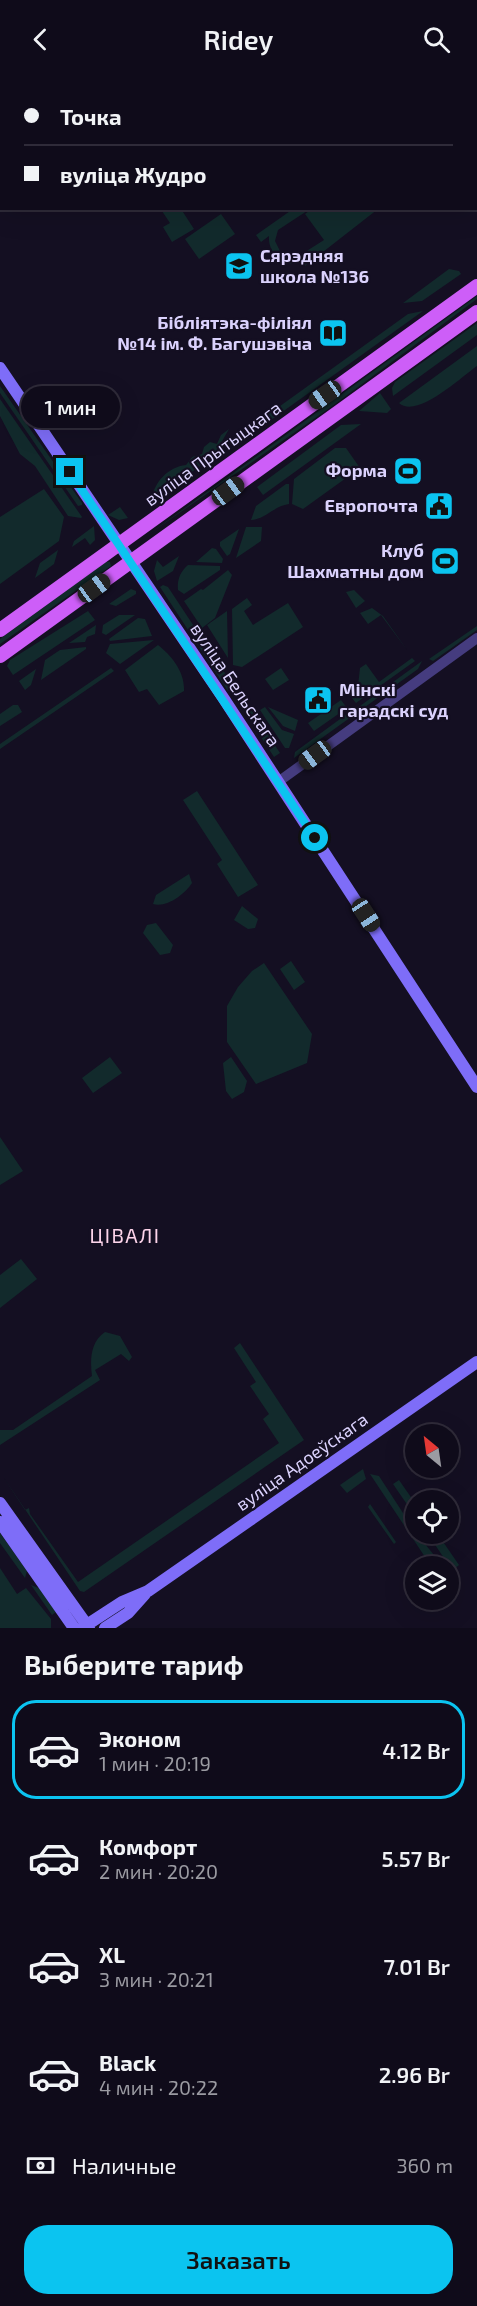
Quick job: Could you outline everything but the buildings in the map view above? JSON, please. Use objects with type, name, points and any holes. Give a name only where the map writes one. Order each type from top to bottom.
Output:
[{"type":"main road","name":"вуліца Прытыцкага","points":[[0,630],[477,286]]},
{"type":"main road","points":[[0,656],[477,312]]},
{"type":"main road","name":"вуліца Бельскага","points":[[0,368],[278,782],[477,1087]]},
{"type":"main road","name":"вуліца Адоеўскага","points":[[83,1627],[122,1602],[148,1591],[477,1362]]},
{"type":"main road","points":[[0,1503],[83,1627]]},
{"type":"main road","points":[[0,1522],[83,1627]]},
{"type":"main road","name":"вуліца Адоеўскага","points":[[105,1628],[128,1613],[148,1591]]},
{"type":"street","points":[[278,782],[477,638]]},
{"type":"green space","points":[[182,210],[194,229],[172,242],[163,227],[170,223],[162,211]]},
{"type":"green space","points":[[292,210],[308,210],[278,230],[275,241],[282,255],[294,259],[324,240],[305,214],[311,210],[377,210],[305,266],[301,261],[290,264],[281,260],[272,250],[269,236],[261,242],[256,235]]},
{"type":"green space","points":[[221,214],[235,234],[199,259],[185,239]]},
{"type":"green space","points":[[449,269],[459,271],[461,274],[422,301],[403,303]]},
{"type":"green space","points":[[477,296],[477,299],[331,407],[145,537]]},
{"type":"green space","points":[[423,311],[232,448],[237,437],[408,314]]},
{"type":"green space","points":[[477,323],[477,335],[393,396],[392,388],[395,382]]},
{"type":"green space","points":[[477,346],[477,366],[450,387],[416,406],[399,403]]},
{"type":"green space","points":[[0,386],[82,505],[78,506],[0,393]]},
{"type":"green space","points":[[380,393],[391,409],[387,413],[359,411]]},
{"type":"green space","points":[[0,399],[81,518],[68,516],[35,466],[20,454],[0,416]]},
{"type":"green space","points":[[361,424],[263,495],[257,487],[341,425]]},
{"type":"green space","points":[[229,429],[213,457],[151,501],[155,488],[168,472],[186,465],[193,457],[202,454],[204,447],[210,442],[217,444],[221,435]]},
{"type":"green space","points":[[335,448],[346,448],[360,468],[303,509],[292,504],[294,479]]},
{"type":"green space","points":[[289,484],[289,504],[251,520],[256,506]]},
{"type":"green space","points":[[44,489],[64,517],[59,541],[0,584],[0,517]]},
{"type":"green space","points":[[120,507],[128,518],[119,520],[108,515]]},
{"type":"green space","points":[[94,526],[95,540],[90,545],[85,538],[72,547],[74,541]]},
{"type":"green space","points":[[246,527],[262,527],[261,541],[236,558]]},
{"type":"green space","points":[[239,529],[230,554],[227,556],[220,542]]},
{"type":"green space","points":[[212,548],[216,549],[223,559],[222,563],[196,562]]},
{"type":"green space","points":[[58,550],[54,564],[35,578],[40,563]]},
{"type":"green space","points":[[179,556],[173,571],[157,581],[154,571],[157,560],[163,567]]},
{"type":"green space","points":[[106,562],[110,562],[111,566],[0,644],[0,639]]},
{"type":"green space","points":[[188,565],[220,566],[220,570],[184,594],[178,590],[178,583],[181,573]]},
{"type":"green space","points":[[228,570],[232,575],[215,618],[202,628],[184,601],[201,589],[203,590]]},
{"type":"green space","points":[[163,585],[168,587],[236,690],[228,691],[160,587]]},
{"type":"green space","points":[[131,589],[136,591],[136,594],[116,606],[109,604]]},
{"type":"green space","points":[[354,590],[365,601],[356,608],[346,592]]},
{"type":"green space","points":[[247,598],[252,605],[244,611],[253,625],[288,603],[303,627],[242,667],[233,665],[232,609]]},
{"type":"green space","points":[[372,608],[383,616],[407,650],[381,615],[368,624],[360,613]]},
{"type":"green space","points":[[88,611],[95,620],[13,675],[7,666],[10,660]]},
{"type":"green space","points":[[227,611],[228,658],[207,625]]},
{"type":"green space","points":[[119,615],[135,615],[106,635],[102,633],[103,625]]},
{"type":"green space","points":[[138,618],[145,619],[152,636],[110,641],[109,639]]},
{"type":"green space","points":[[96,625],[95,634],[87,637],[85,642],[69,643]]},
{"type":"green space","points":[[477,626],[477,630],[433,661],[429,659]]},
{"type":"green space","points":[[154,640],[120,664],[106,653],[110,644]]},
{"type":"green space","points":[[158,645],[177,665],[184,684],[184,691],[159,705],[147,689],[139,692],[125,670]]},
{"type":"green space","points":[[86,647],[41,680],[45,660],[60,650]]},
{"type":"green space","points":[[412,658],[415,661],[356,703],[348,693],[358,686],[360,668],[366,664],[379,682]]},
{"type":"green space","points":[[422,661],[418,669],[365,707],[360,706]]},
{"type":"green space","points":[[111,668],[114,671],[0,749],[0,744]]},
{"type":"green space","points":[[281,668],[289,680],[273,690],[265,679]]},
{"type":"green space","points":[[36,669],[31,685],[25,690],[19,681]]},
{"type":"green space","points":[[240,692],[280,753],[274,757],[237,700]]},
{"type":"green space","points":[[341,700],[347,708],[314,731],[308,723]]},
{"type":"green space","points":[[13,705],[18,705],[22,712],[0,726],[0,714]]},
{"type":"green space","points":[[265,707],[282,730],[294,734],[289,748],[285,748],[260,710]]},
{"type":"green space","points":[[268,707],[298,720],[295,731],[283,726]]},
{"type":"green space","points":[[351,711],[351,717],[294,758],[295,752]]},
{"type":"green space","points":[[197,791],[258,885],[238,897],[217,864],[222,860],[183,800]]},
{"type":"green space","points":[[189,874],[192,883],[180,896],[164,904],[153,904],[156,895]]},
{"type":"green space","points":[[242,906],[258,919],[255,928],[248,929],[234,920]]},
{"type":"green space","points":[[156,923],[173,945],[170,953],[160,955],[143,933],[147,925]]},
{"type":"green space","points":[[291,961],[305,982],[294,990],[280,969]]},
{"type":"green space","points":[[264,963],[312,1034],[307,1063],[256,1084],[227,1042],[227,1006],[238,987],[252,971]]},
{"type":"green space","points":[[110,1057],[122,1073],[93,1093],[82,1078]]},
{"type":"green space","points":[[231,1057],[247,1081],[244,1092],[232,1099],[226,1091],[223,1063]]},
{"type":"green space","points":[[0,1137],[23,1171],[0,1185]]},
{"type":"green space","points":[[21,1259],[37,1279],[0,1308],[0,1275]]},
{"type":"green space","points":[[105,1332],[120,1336],[132,1357],[129,1361],[121,1354],[95,1370],[100,1380],[0,1445],[0,1430],[13,1430],[92,1376],[91,1358],[94,1346]]},
{"type":"green space","points":[[240,1343],[304,1440],[84,1592],[80,1591],[25,1510],[29,1508],[30,1514],[78,1582],[279,1443],[263,1419],[269,1414],[250,1386],[256,1382],[234,1348]]},
{"type":"green space","points":[[363,1469],[366,1479],[347,1493],[340,1485]]},
{"type":"green space","points":[[370,1474],[379,1476],[405,1516],[405,1527]]},
{"type":"green space","points":[[399,1480],[406,1490],[405,1501],[393,1484]]},
{"type":"green space","points":[[370,1504],[396,1542],[394,1544],[368,1507]]},
{"type":"green space","points":[[0,1533],[27,1571],[25,1578],[0,1543]]},
{"type":"green space","points":[[416,1544],[425,1544],[434,1556],[424,1556]]},
{"type":"green space","points":[[434,1544],[445,1544],[453,1556],[443,1556]]},
{"type":"green space","points":[[0,1568],[17,1594],[26,1588],[51,1619],[51,1628],[0,1628]]},
{"type":"green space","points":[[31,1585],[41,1589],[56,1612],[52,1615]]},
{"type":"place","name":"Сярэдняя школа №136","points":[[239,266]]},
{"type":"place","name":"Бібліятэка-філіял №14 ім. Ф. Багушэвіча","points":[[333,333]]},
{"type":"place","name":"Форма","points":[[408,471]]},
{"type":"place","name":"Европочта","points":[[439,506]]},
{"type":"place","name":"Клуб Шахматны дом","points":[[445,561]]},
{"type":"place","name":"Мінскі гарадскі суд","points":[[318,700]]},
{"type":"district","name":"ЦІВАЛІ","points":[[125,1236]]},
{"type":"route","points":[[70,472],[315,838]]}]
